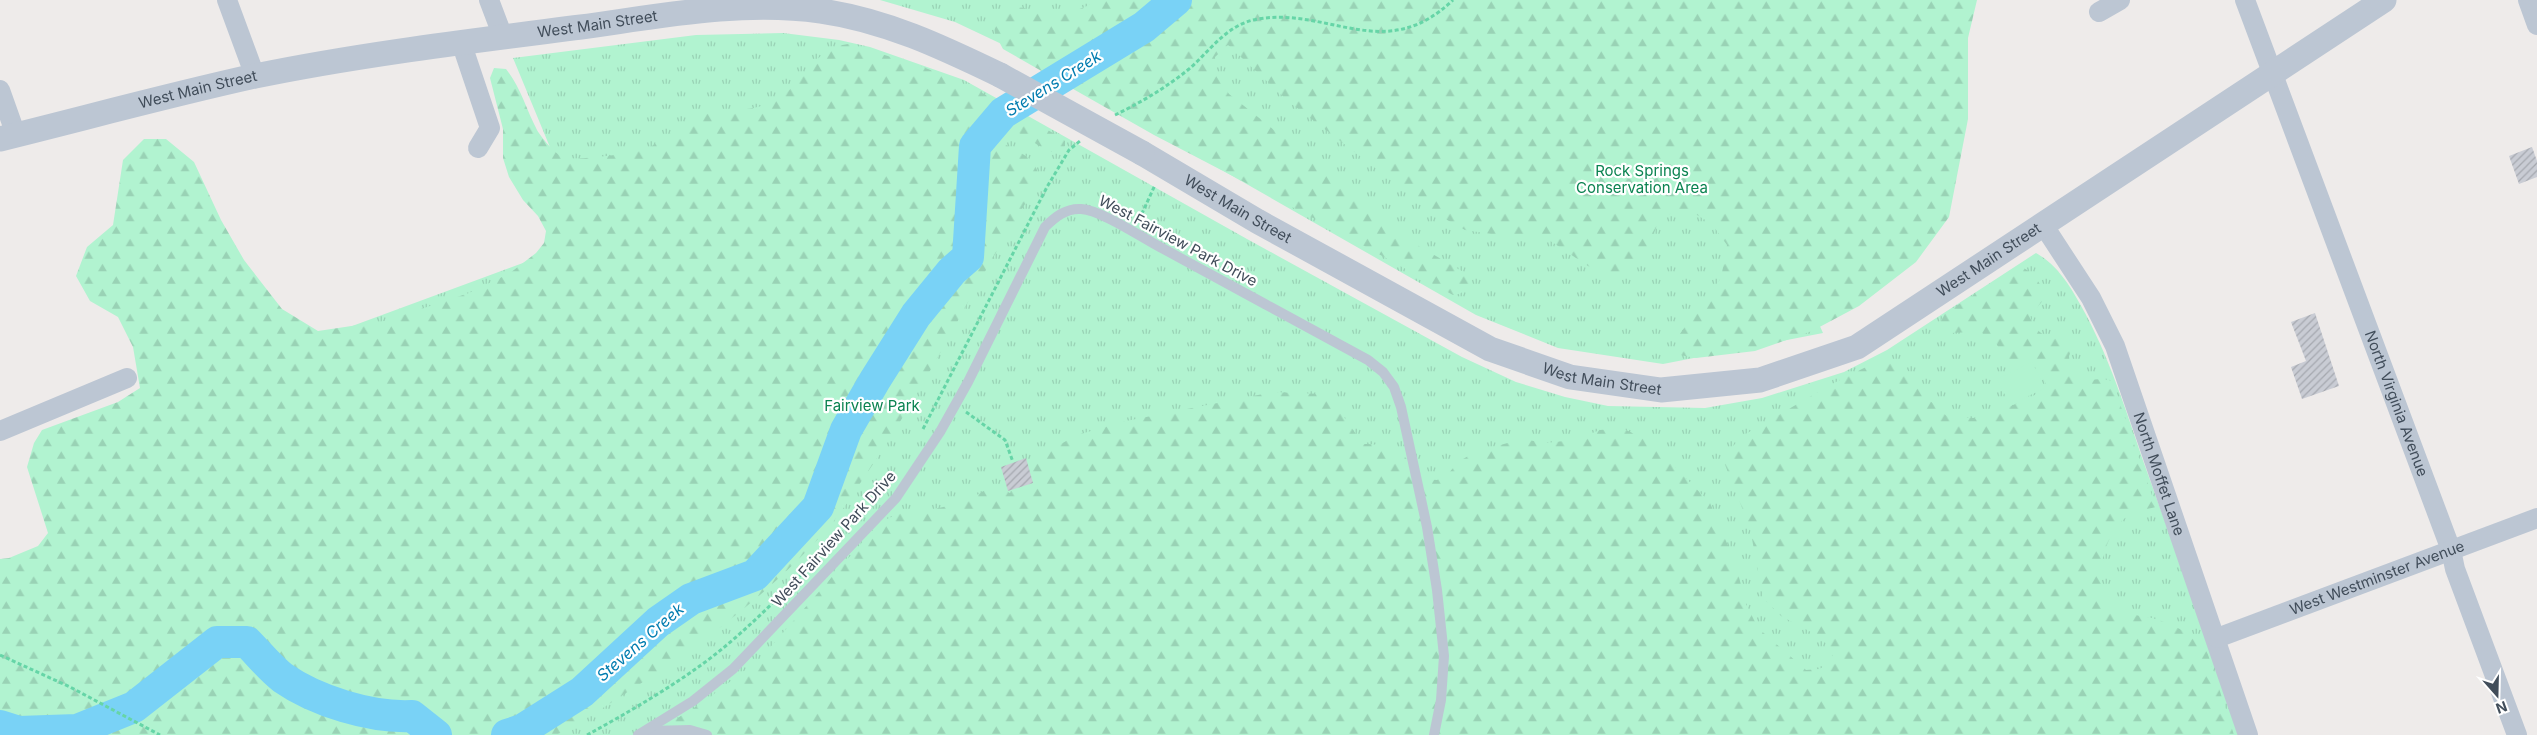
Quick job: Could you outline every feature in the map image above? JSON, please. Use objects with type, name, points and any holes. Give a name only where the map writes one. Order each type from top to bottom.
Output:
[{"type":"street","points":[[227,0],[255,76]]},
{"type":"street","points":[[489,0],[503,37]]},
{"type":"street","points":[[2099,12],[2120,0]]},
{"type":"street","name":"North Virginia Avenue","points":[[2245,0],[2451,550],[2455,569],[2517,735]]},
{"type":"street","name":"West Main Street","points":[[8,137],[255,76],[369,55],[740,6],[820,5],[930,41],[1000,75],[1142,153],[1257,221],[1490,349],[1570,377],[1661,390],[1760,380],[1857,347],[2044,226],[2384,0]]},
{"type":"street","points":[[2528,0],[2537,25]]},
{"type":"street","points":[[461,42],[490,128],[478,148]]},
{"type":"street","points":[[0,90],[8,137]]},
{"type":"street","name":"North Moffet Lane","points":[[2044,226],[2091,298],[2115,346],[2248,735]]},
{"type":"street","points":[[0,431],[127,378]]},
{"type":"street","name":"West Westminster Avenue","points":[[2216,638],[2537,518]]},
{"type":"lane","name":"West Fairview Park Drive","points":[[643,733],[713,686],[767,636],[896,498],[955,406],[1045,227],[1062,214],[1081,209],[1092,211],[1133,232],[1368,360],[1383,372],[1394,387],[1408,432],[1437,590],[1444,656],[1441,700],[1434,735]]},
{"type":"lane","name":"West Fairview Park Drive","points":[[643,733],[690,730],[707,735]]},
{"type":"path","points":[[1133,232],[1156,184]]},
{"type":"path","points":[[955,406],[1006,440],[1013,462]]},
{"type":"path","points":[[0,654],[70,687],[160,735]]},
{"type":"green space","name":"Rock Springs Conservation Area","points":[[880,0],[1818,0],[1796,273],[1823,333],[1663,364],[1558,348],[1476,315],[1171,141],[1042,63],[955,22]]},
{"type":"green space","name":"Rock Springs Conservation Area","points":[[1099,0],[1977,0],[1968,38],[1968,119],[1949,217],[1916,262],[1859,306],[1812,331],[1755,351],[1696,358],[1680,355],[1675,347],[1679,335],[1721,278],[1727,245],[1712,224],[1687,209],[1660,217],[1645,257],[1632,273],[1613,277],[1588,266],[1549,240],[1521,234],[1491,234],[1465,230],[1433,212],[1288,101],[1228,45],[1215,57],[1216,75],[1229,94],[1332,176],[1393,231],[1472,277],[1465,290],[1453,295],[1315,219],[1154,135],[1003,49],[995,34],[994,24],[1012,8],[1016,7],[1058,14],[1079,9]]},
{"type":"green space","name":"Fairview Park","points":[[783,33],[839,40],[870,47],[964,80],[1462,357],[1516,382],[1565,397],[1608,406],[1705,408],[1762,398],[1844,372],[1887,350],[2036,253],[2056,269],[2071,289],[2100,343],[2124,404],[2193,600],[2238,735],[0,735],[116,552],[62,433],[588,239],[513,58],[696,35]]},
{"type":"green space","points":[[848,44],[921,66],[977,90],[1060,137],[1065,141],[1065,146],[1062,151],[1049,152],[1011,128],[1000,141],[1030,160],[1038,171],[1040,180],[995,254],[909,407],[844,507],[833,522],[804,553],[774,583],[741,611],[708,637],[638,685],[566,731],[555,735],[0,735],[0,559],[9,558],[38,546],[48,533],[27,467],[34,443],[42,430],[118,402],[140,388],[133,347],[118,317],[90,301],[76,276],[87,247],[113,225],[123,160],[144,139],[166,139],[194,162],[221,220],[244,260],[282,309],[318,331],[385,321],[469,293],[510,273],[536,253],[544,243],[546,231],[538,216],[523,200],[509,177],[503,158],[503,129],[490,78],[494,68],[506,69],[520,91],[537,130],[552,149],[563,157],[590,158],[645,149],[697,117],[717,112],[760,107],[770,103],[789,90],[828,51],[837,46]]},
{"type":"green space","points":[[2020,266],[2036,279],[2045,298],[2030,316],[2034,326],[2044,335],[2062,339],[2073,346],[2069,356],[2070,368],[2082,378],[2112,381],[2156,507],[2130,515],[2115,529],[2106,547],[2102,561],[2101,585],[2103,593],[2112,605],[2121,611],[2152,618],[2204,642],[2234,735],[650,735],[702,703],[760,659],[880,522],[905,511],[934,509],[966,502],[993,485],[1002,484],[1009,493],[1035,485],[1031,469],[1041,455],[1077,435],[1126,421],[1273,392],[1322,394],[1339,410],[1363,444],[1395,448],[1400,451],[1424,479],[1437,480],[1448,474],[1458,462],[1475,452],[1522,439],[1545,443],[1574,440],[1600,430],[1622,428],[1651,442],[1710,503],[1735,562],[1746,604],[1758,628],[1806,670],[1819,669],[1830,664],[1833,653],[1822,638],[1781,616],[1763,598],[1750,528],[1722,457],[1744,435],[1830,385],[1878,361],[1900,363],[1916,379],[1925,396],[1948,417],[1975,418],[2000,411],[2048,389],[2035,359],[2012,367],[1989,336],[1976,332],[1946,333],[1940,322],[1945,313]]},
{"type":"green space","points":[[2032,362],[2045,388],[2010,405],[1997,379]]},
{"type":"building","points":[[2532,147],[2537,161],[2537,177],[2519,184],[2509,156]]},
{"type":"building","points":[[2315,313],[2339,386],[2302,399],[2291,367],[2306,361],[2291,322]]},
{"type":"building","points":[[1026,458],[1033,483],[1008,491],[1001,467]]},
{"type":"waterway","name":"Stevens Creek","points":[[507,735],[522,730],[582,692],[658,622],[691,599],[755,575],[818,507],[846,430],[875,380],[916,315],[952,271],[968,257],[975,146],[1003,113],[1144,27],[1176,0]]},
{"type":"waterway","name":"Stevens Creek","points":[[0,726],[19,732],[77,730],[134,707],[217,642],[247,642],[283,678],[311,694],[362,711],[396,716],[412,716],[436,735]]}]
